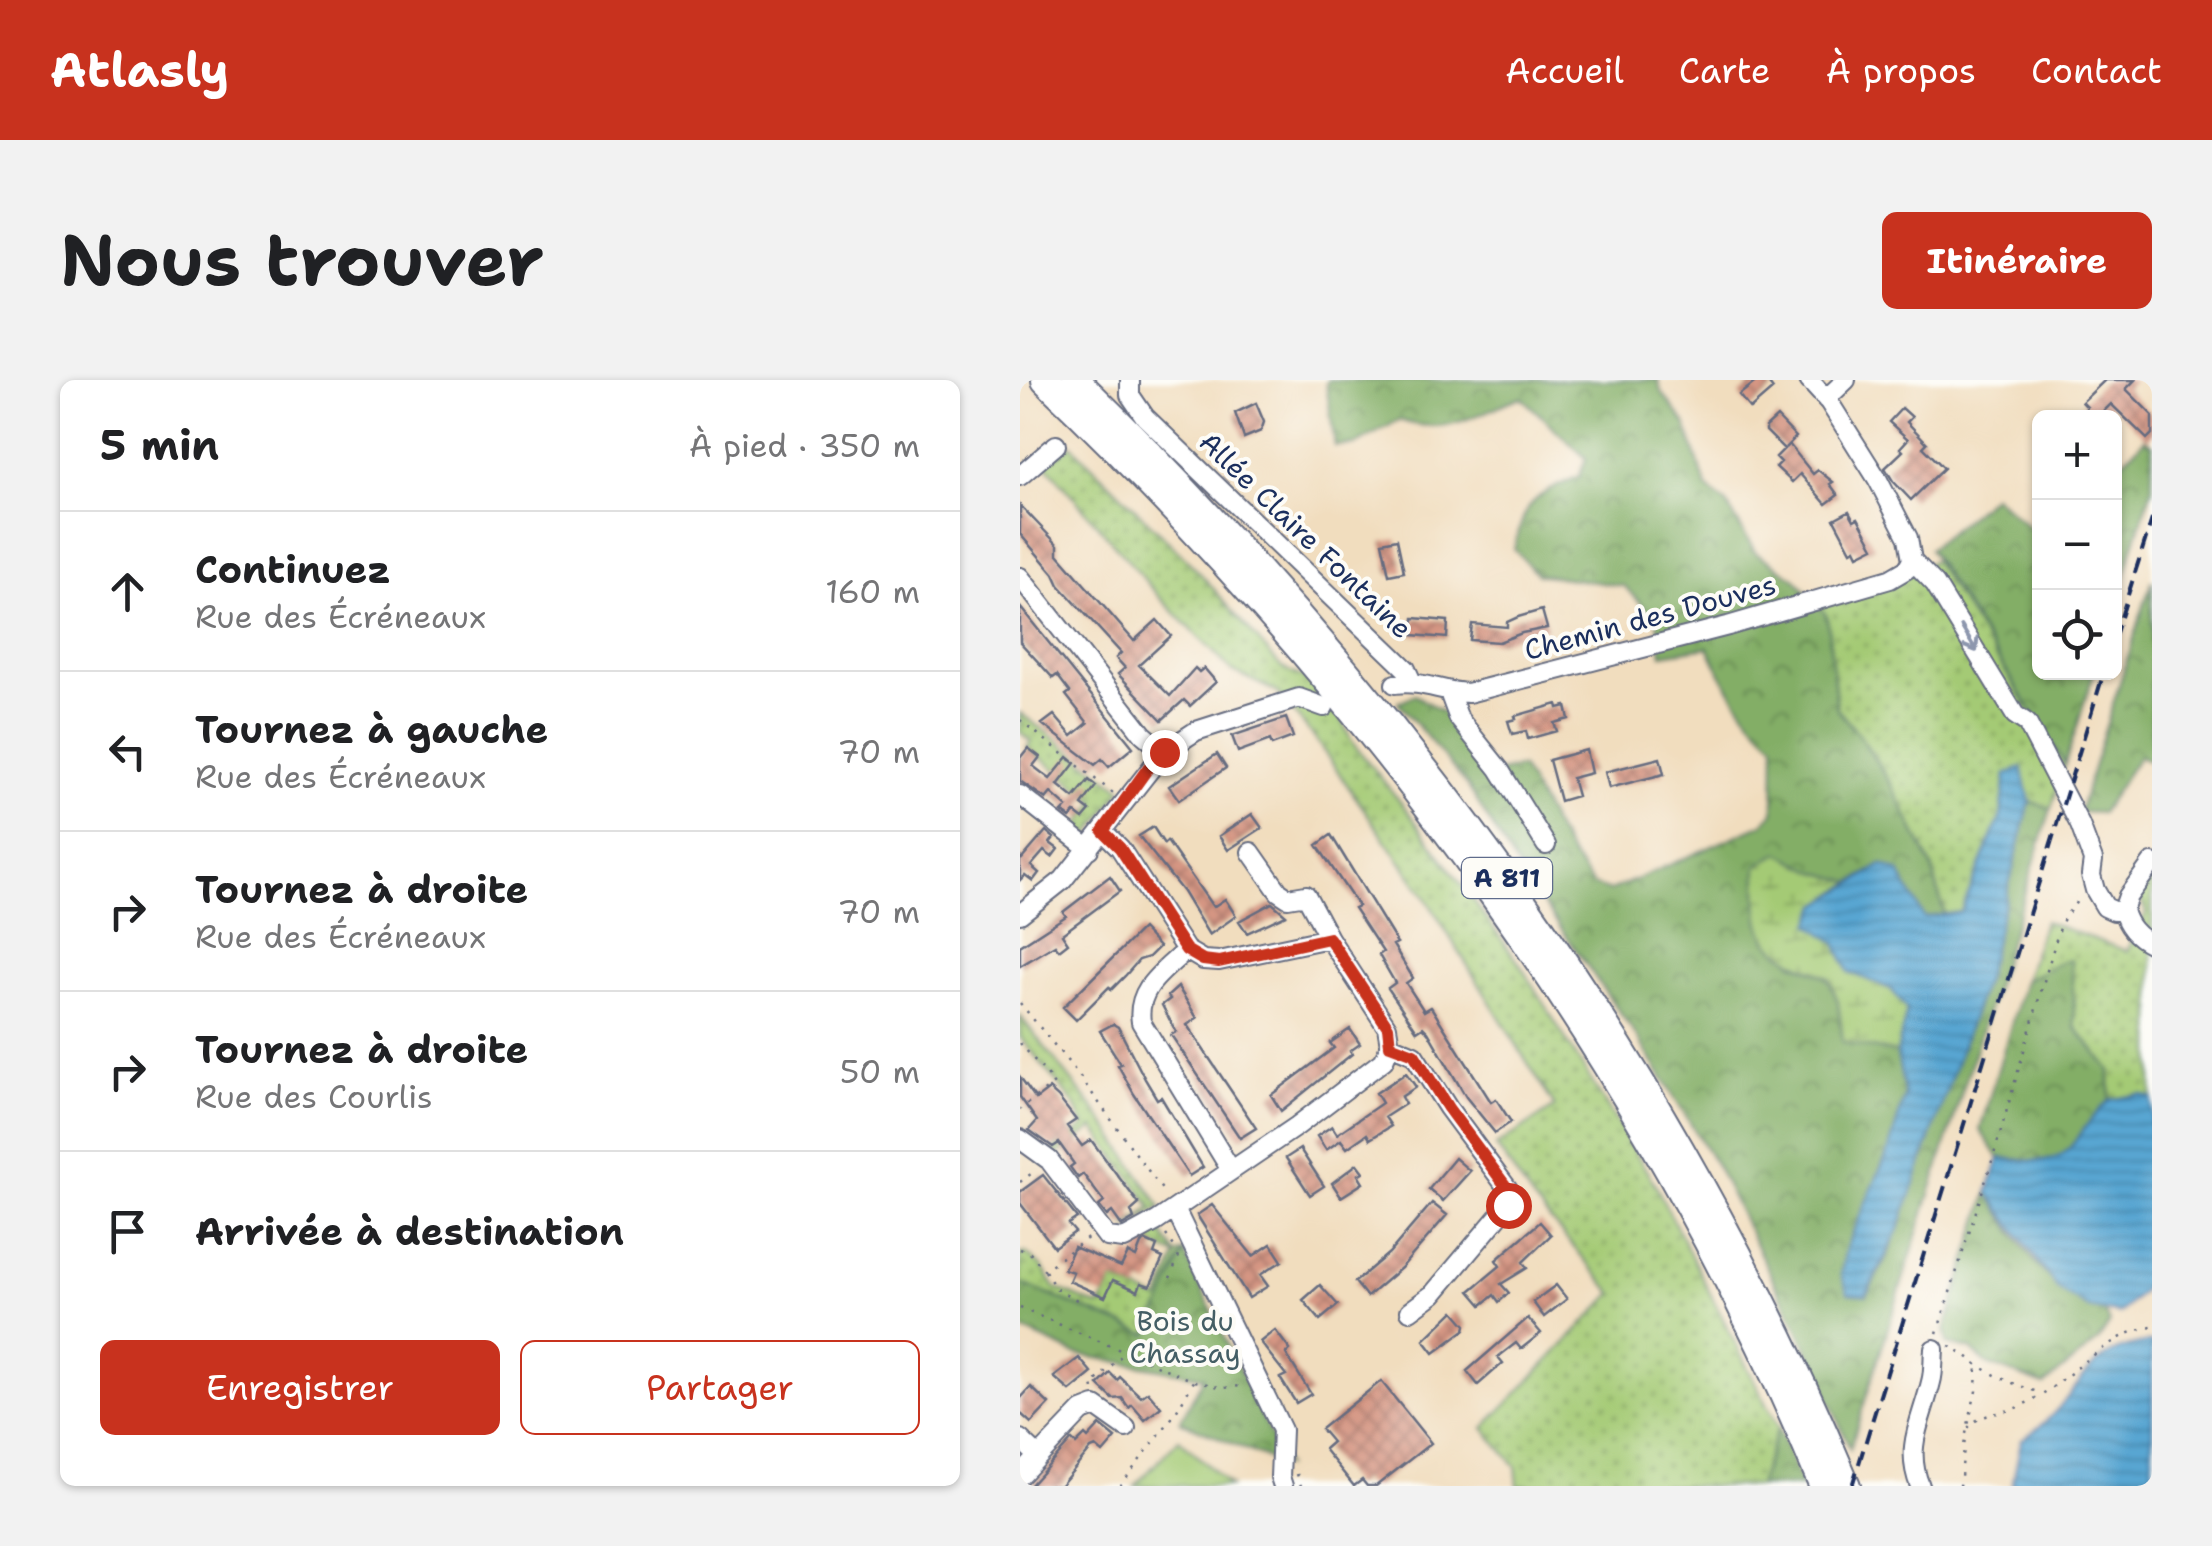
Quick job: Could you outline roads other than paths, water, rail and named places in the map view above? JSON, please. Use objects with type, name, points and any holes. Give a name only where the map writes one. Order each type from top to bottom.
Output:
[{"type":"highway","name":"A 811","points":[[1046,380],[1169,502],[1282,624],[1393,759],[1482,878],[1574,1013],[1666,1166],[1824,1468],[1846,1486]]},
{"type":"highway","name":"A 811","points":[[1075,380],[1195,500],[1320,639],[1403,739],[1511,884],[1599,1016],[1684,1159],[1756,1292],[1824,1468]]},
{"type":"street","name":"Allée Claire Fontaine","points":[[1130,380],[1130,394],[1145,417],[1406,670],[1403,683]]},
{"type":"street","points":[[1809,380],[1826,399],[1878,480],[1908,538],[1912,560],[1935,584],[2016,714],[2027,723],[2080,825],[2092,860],[2095,890],[2106,907],[2114,912],[2123,910]]},
{"type":"street","points":[[1826,399],[1846,380]]},
{"type":"street","points":[[1020,476],[1056,446]]},
{"type":"street","name":"Chemin des Douves","points":[[1403,683],[1468,693],[1728,626],[1890,579],[1912,560]]},
{"type":"street","points":[[1020,577],[1143,734],[1164,752]]},
{"type":"street","points":[[1448,692],[1459,719],[1499,769],[1546,844]]},
{"type":"street","points":[[1020,914],[1063,880],[1164,752],[1196,731],[1299,698],[1324,707]]},
{"type":"street","points":[[1020,795],[1089,848]]},
{"type":"street","points":[[1103,831],[1120,848],[1186,950],[1203,960],[1219,962],[1329,938]]},
{"type":"street","points":[[1020,1140],[1049,1160],[1107,1237],[1124,1239],[1175,1209],[1384,1060],[1390,1045],[1388,1027],[1329,938],[1306,895],[1288,898],[1279,892],[1251,852]]},
{"type":"street","points":[[2152,864],[2128,896],[2123,910],[2126,922],[2141,939],[2152,944]]},
{"type":"street","points":[[1186,950],[1147,987],[1141,998],[1141,1022],[1231,1170]]},
{"type":"street","points":[[1390,1045],[1414,1054],[1508,1189],[1508,1205],[1433,1294],[1410,1311]]},
{"type":"street","points":[[1175,1209],[1282,1430],[1283,1486]]},
{"type":"street","points":[[1920,1486],[1913,1468],[1913,1436],[1932,1380],[1934,1350]]},
{"type":"street","points":[[1020,1476],[1082,1411],[1096,1406],[1126,1428]]},
{"type":"street","points":[[1020,1439],[1038,1456]]},
{"type":"water","points":[[2022,768],[2030,801],[1985,979],[1899,1229],[1866,1295],[1848,1293],[1841,1274],[1846,1248],[1889,1150],[1905,1095],[1897,1053],[1907,1010],[1891,989],[1849,972],[1836,943],[1810,924],[1818,905],[1882,865],[1899,872],[1924,918],[1961,912],[2001,816],[2006,774]]},
{"type":"water","points":[[2141,1094],[2152,1098],[2152,1282],[2120,1314],[2089,1308],[2058,1289],[1988,1192],[1999,1158],[2026,1161],[2058,1157],[2110,1100]]},
{"type":"water","points":[[2152,1342],[2152,1486],[2012,1486],[2021,1441],[2046,1421],[2089,1370],[2114,1352]]},
{"type":"railway","points":[[2122,614],[2152,519]]},
{"type":"railway","points":[[1852,1486],[2102,680]]},
{"type":"park label","name":"Bois du Chassay","points":[[1185,1337]]}]
